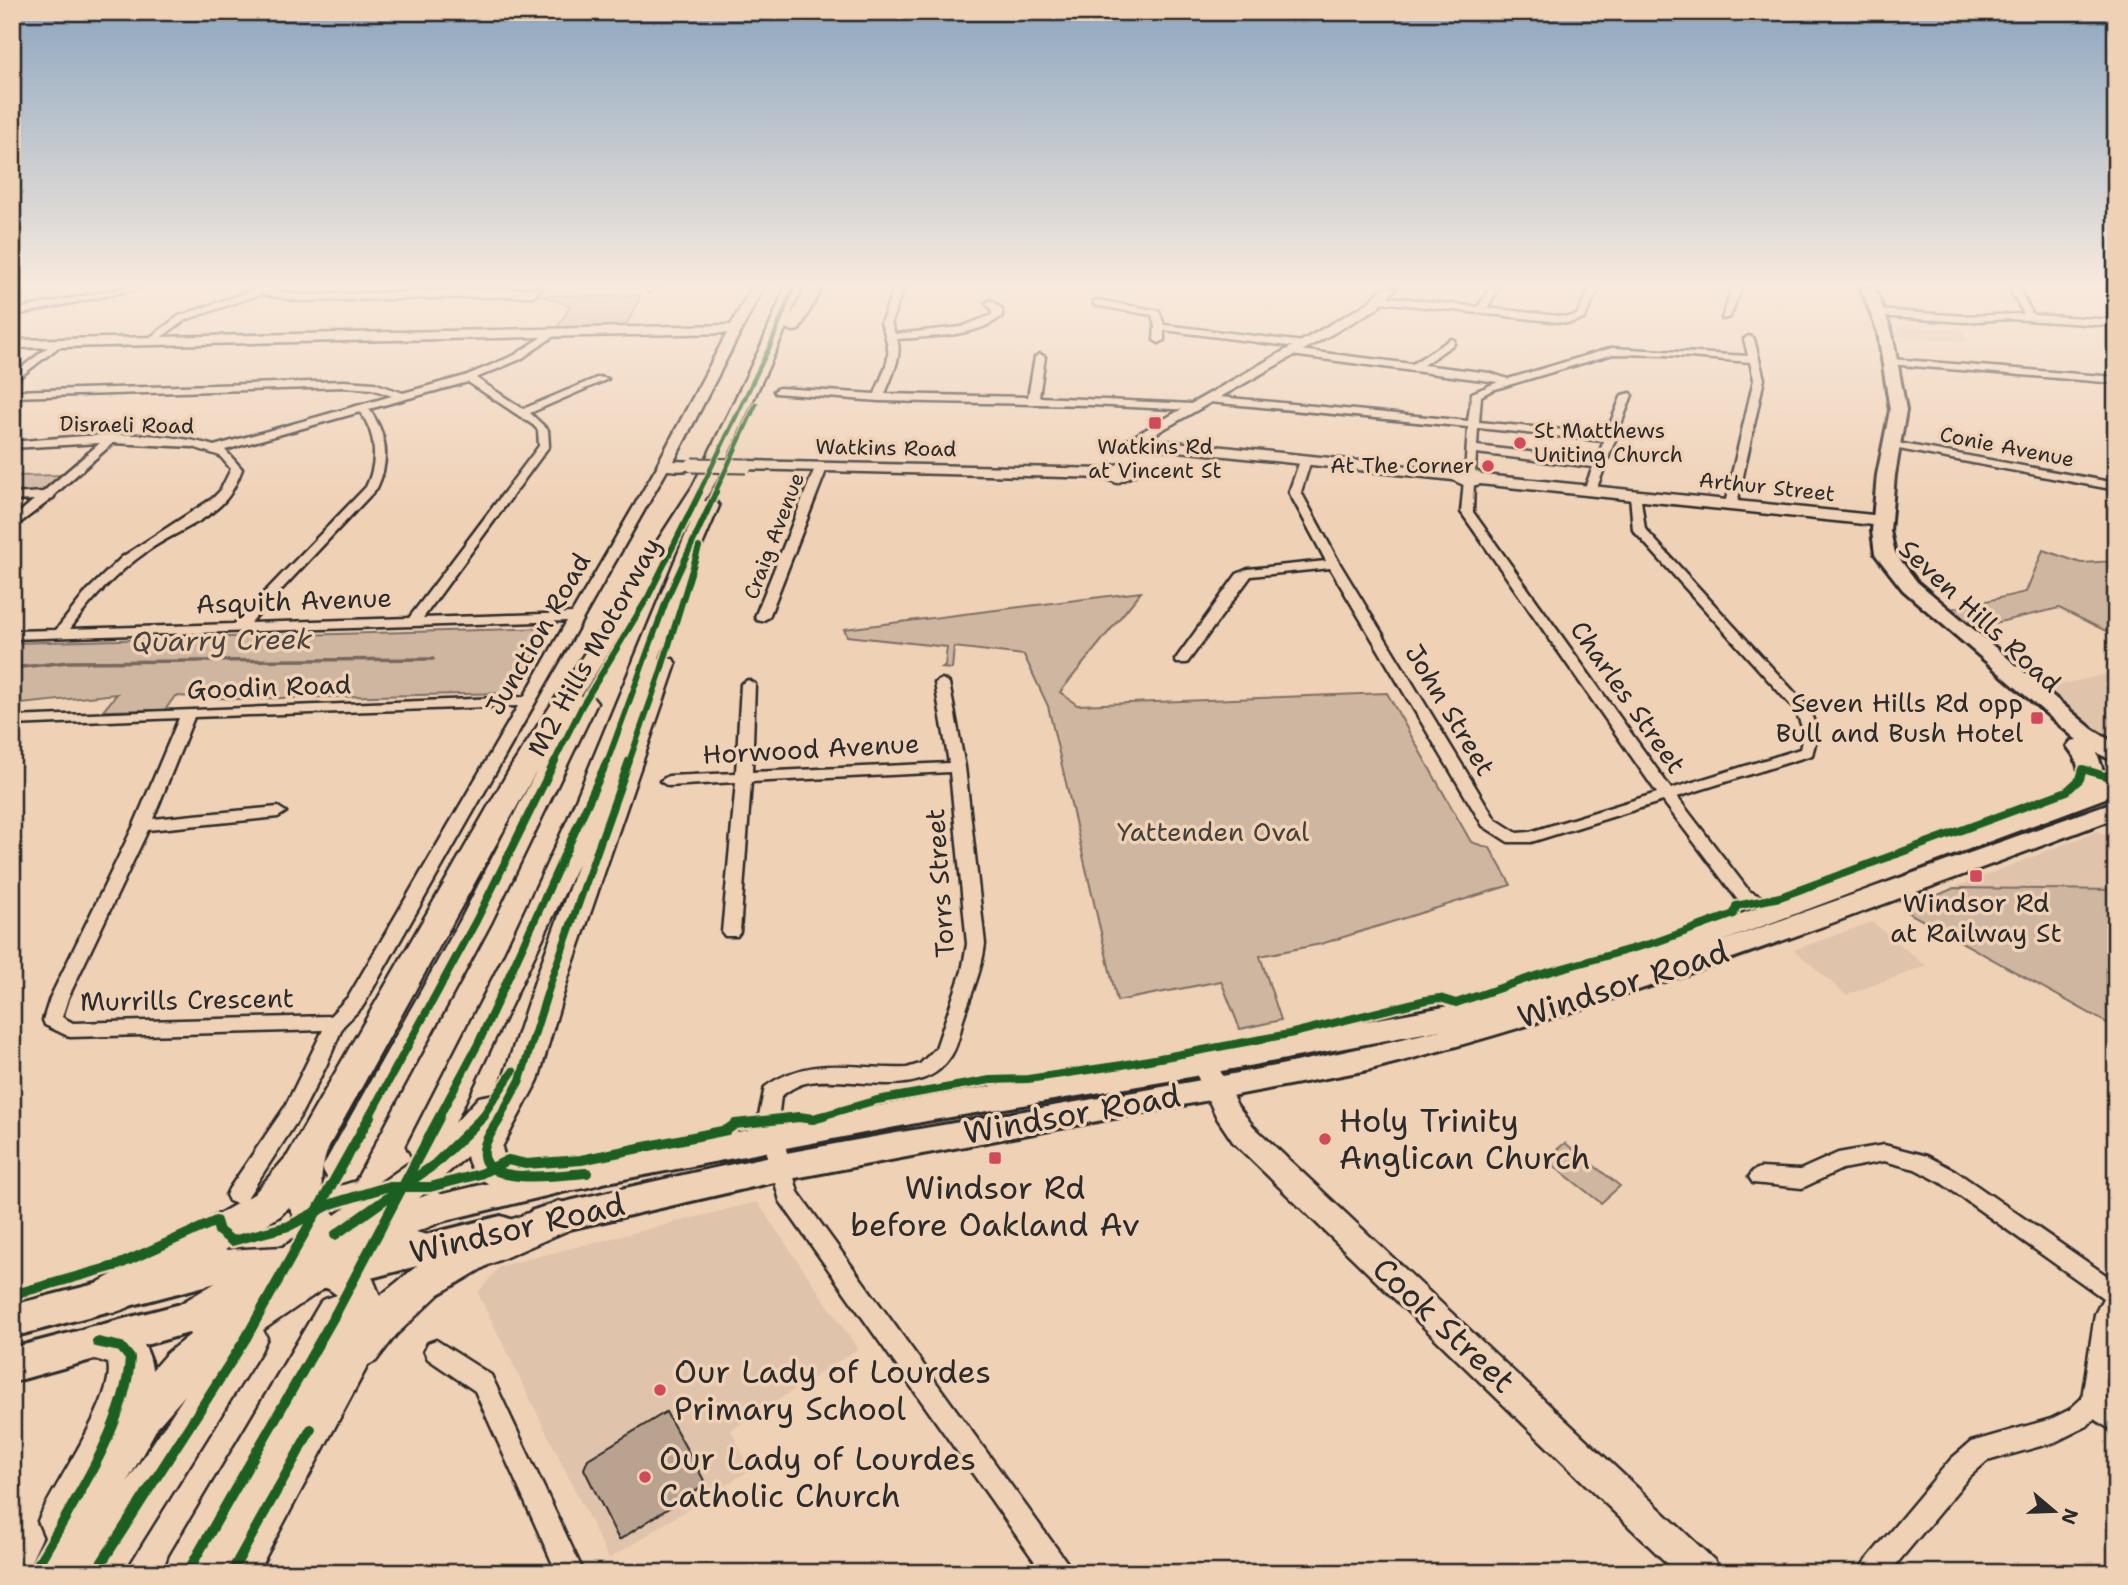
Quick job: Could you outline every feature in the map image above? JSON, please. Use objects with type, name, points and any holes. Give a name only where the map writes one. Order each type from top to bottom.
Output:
[{"type":"highway","name":"M2 Hills Motorway","points":[[341,1168],[476,921],[582,706],[648,597],[762,362]]},
{"type":"highway","name":"M2 Hills Motorway","points":[[425,1146],[499,998],[603,772],[668,596],[704,481],[772,362]]},
{"type":"highway","points":[[587,1173],[525,1177],[500,1174],[491,1170],[483,1156],[489,1136],[520,1080],[535,1027],[660,674],[704,481]]},
{"type":"highway","points":[[325,1268],[320,1228],[305,1204],[301,1181],[303,1164],[312,1143],[490,826],[704,481]]},
{"type":"highway","points":[[187,1573],[325,1268],[408,1186],[470,1133],[493,1106],[535,1027]]},
{"type":"highway","points":[[113,1295],[267,1205],[303,1164]]},
{"type":"highway","points":[[51,1573],[105,1482],[129,1435],[161,1389],[182,1367],[216,1339],[398,1222],[436,1208]]},
{"type":"highway","points":[[311,1429],[366,1341],[401,1298],[430,1276],[462,1258],[559,1217]]},
{"type":"highway","points":[[194,1317],[215,1303],[325,1268],[421,1248]]},
{"type":"highway","points":[[222,1267],[325,1268],[358,1289],[365,1313],[355,1347],[231,1573]]},
{"type":"highway","points":[[95,1573],[246,1338]]},
{"type":"highway","points":[[33,1573],[113,1426],[125,1390],[131,1364],[128,1354],[121,1347],[97,1342]]},
{"type":"main road","name":"Seven Hills Road","points":[[1891,362],[1898,410],[1886,475],[1879,479],[1877,520],[1885,554],[1910,586],[2084,734],[2116,755]]},
{"type":"main road","name":"Seven Hills Road","points":[[1877,520],[1868,540],[1881,566],[1898,585],[1996,668],[2079,746],[2116,769]]},
{"type":"main road","points":[[2079,746],[2087,756],[2093,777],[2083,799]]},
{"type":"main road","name":"Windsor Road","points":[[436,1208],[587,1173],[777,1153],[1209,1075],[1362,1035],[1509,1001],[1643,960],[2116,785]]},
{"type":"main road","name":"Windsor Road","points":[[1209,1075],[1363,1060],[1514,1021],[1789,929],[2116,809]]},
{"type":"main road","name":"Windsor Road","points":[[421,1248],[559,1217],[777,1153]]},
{"type":"main road","points":[[12,1321],[222,1267],[325,1268]]},
{"type":"main road","points":[[12,1365],[194,1317]]},
{"type":"street","points":[[12,380],[35,362]]},
{"type":"street","points":[[216,449],[469,378],[505,362]]},
{"type":"street","name":"Junction Road","points":[[335,1023],[356,1001],[664,465],[717,362]]},
{"type":"street","points":[[878,398],[892,362]]},
{"type":"street","points":[[1033,400],[1039,362]]},
{"type":"street","name":"Watkins Road","points":[[664,465],[704,481],[746,467],[821,468],[1121,459],[1193,408],[1274,362]]},
{"type":"street","points":[[1372,362],[1490,376],[1505,381]]},
{"type":"street","points":[[1413,367],[1421,362]]},
{"type":"street","name":"Charles Street","points":[[1573,362],[1505,381],[1476,395],[1467,512],[1664,796],[1743,895],[1768,907],[1786,908]]},
{"type":"street","points":[[1731,505],[1758,386],[1759,379],[1754,362]]},
{"type":"street","points":[[1891,362],[2116,380]]},
{"type":"street","points":[[412,621],[544,446],[543,430],[524,412],[469,378]]},
{"type":"street","points":[[524,412],[603,379]]},
{"type":"street","points":[[12,394],[344,384],[374,386],[404,397]]},
{"type":"street","points":[[779,391],[878,398],[1110,401],[1193,408]]},
{"type":"street","points":[[1590,490],[1627,395]]},
{"type":"street","points":[[1209,399],[1609,438]]},
{"type":"street","points":[[237,629],[371,488],[381,464],[382,452],[369,414],[362,408]]},
{"type":"street","points":[[12,525],[50,495],[110,440]]},
{"type":"street","name":"Disraeli Road","points":[[12,445],[172,440],[216,449],[230,457],[235,467],[235,479],[224,494],[124,560],[90,593],[60,633]]},
{"type":"street","name":"Conie Avenue","points":[[1892,445],[2116,487]]},
{"type":"street","points":[[1471,449],[1600,464]]},
{"type":"street","name":"Arthur Street","points":[[1121,459],[1305,460],[1877,520]]},
{"type":"street","name":"John Street","points":[[1305,460],[1295,492],[1334,564],[1468,788],[1497,829],[1514,838],[1523,838],[1807,752],[1811,732],[1803,710],[1639,530],[1636,495]]},
{"type":"street","name":"Craig Avenue","points":[[762,618],[821,468]]},
{"type":"street","points":[[12,498],[50,495]]},
{"type":"street","points":[[1182,660],[1242,577],[1248,573],[1334,564]]},
{"type":"street","name":"Asquith Avenue","points":[[12,635],[577,617]]},
{"type":"street","name":"Torrs Street","points":[[777,1153],[768,1120],[772,1092],[791,1077],[827,1073],[909,1074],[923,1070],[943,1054],[972,969],[976,943],[957,767],[942,683]]},
{"type":"street","points":[[731,932],[744,777],[748,684]]},
{"type":"street","name":"Goodin Road","points":[[12,722],[41,718],[528,701]]},
{"type":"street","name":"Murrills Crescent","points":[[187,715],[142,825],[52,1020],[71,1030],[335,1023]]},
{"type":"street","name":"Horwood Avenue","points":[[668,781],[957,767]]},
{"type":"street","points":[[142,825],[278,812]]},
{"type":"street","points":[[237,1195],[252,1176],[292,1110],[335,1023]]},
{"type":"street","name":"Cook Street","points":[[1209,1075],[1243,1135],[1703,1573]]},
{"type":"street","points":[[777,1153],[792,1201],[1059,1573]]},
{"type":"street","points":[[1760,1177],[1802,1179],[1838,1161],[1884,1153],[1920,1161],[2116,1295],[2106,1314],[2093,1404],[2078,1418],[2055,1430],[1980,1451],[1960,1468],[1872,1573]]},
{"type":"street","points":[[436,1351],[483,1383],[571,1573]]},
{"type":"street","points":[[2093,1404],[2116,1420]]},
{"type":"shaded area","points":[[2116,672],[2116,741],[2095,729],[2046,688]]},
{"type":"shaded area","points":[[2097,831],[2116,841],[2116,890],[1954,888]]},
{"type":"shaded area","points":[[1872,922],[1926,966],[1846,995],[1794,950]]},
{"type":"shaded area","name":"Our Lady of Lourdes Primary School","points":[[757,1202],[858,1349],[731,1430],[750,1470],[609,1559],[478,1293],[500,1266]]},
{"type":"green space","points":[[66,475],[48,490],[12,496],[14,476]]},
{"type":"green space","points":[[2043,550],[2081,563],[2116,561],[2116,636],[2059,608],[1974,628],[1951,609],[2026,592]]},
{"type":"green space","name":"Yattenden Oval","points":[[1141,592],[1060,692],[1077,705],[1387,693],[1471,842],[1490,848],[1511,885],[1321,944],[1260,956],[1281,1020],[1240,1029],[1221,981],[1117,1001],[1048,706],[1024,655],[954,647],[952,669],[941,668],[945,666],[947,647],[847,636],[844,629]]},
{"type":"green space","points":[[551,628],[509,693],[239,699],[175,696],[165,710],[103,711],[117,694],[12,705],[12,643]]},
{"type":"green space","points":[[1954,888],[2116,890],[2116,1028],[1904,910]]},
{"type":"green space","points":[[1565,1143],[1620,1186],[1601,1203],[1545,1159]]},
{"type":"building","name":"Our Lady of Lourdes Catholic Church","points":[[666,1412],[706,1484],[619,1540],[584,1469],[588,1459]]},
{"type":"waterway","name":"Quarry Creek","points":[[12,668],[68,662],[433,659]]},
{"type":"tunnel","points":[[307,1229],[341,1168]]},
{"type":"cycle path","points":[[95,1573],[246,1338],[389,1082],[476,921],[582,706],[669,557],[762,362]]},
{"type":"cycle path","points":[[187,1573],[336,1313],[478,1044],[603,772],[668,596],[756,404]]},
{"type":"cycle path","points":[[587,1173],[525,1177],[500,1174],[487,1163],[484,1147],[520,1080],[552,978],[660,674],[699,547]]},
{"type":"cycle path","points":[[12,1295],[118,1265],[216,1221],[219,1231],[232,1241],[289,1226],[331,1204],[386,1187],[430,1187],[480,1174],[508,1160],[526,1164],[581,1160],[727,1130],[735,1124],[799,1117],[813,1119],[877,1100],[990,1080],[1028,1079],[1122,1065],[1289,1034],[1426,1000],[1440,998],[1456,1003],[1538,975],[1656,942],[1734,914],[1736,906],[1780,897],[2067,791],[2080,779],[2083,769],[2105,776],[2116,771]]},
{"type":"cycle path","points":[[335,1235],[411,1183],[458,1144],[479,1122],[513,1071]]},
{"type":"cycle path","points":[[33,1573],[93,1466],[121,1404],[129,1378],[130,1358],[121,1347],[97,1342]]},
{"type":"cycle path","points":[[231,1573],[311,1429]]},
{"type":"place","name":"Watkins Rd at Vincent St","points":[[1155,423]]},
{"type":"place","name":"St Matthews Uniting Church","points":[[1520,443]]},
{"type":"place","name":"At The Corner","points":[[1488,466]]},
{"type":"place","name":"Seven Hills Rd opp Bull and Bush Hotel","points":[[2037,718]]},
{"type":"place","name":"Windsor Rd at Railway St","points":[[1976,876]]},
{"type":"place","name":"Holy Trinity Anglican Church","points":[[1325,1139]]},
{"type":"place","name":"Windsor Rd before Oakland Av","points":[[995,1158]]},
{"type":"place","name":"Our Lady of Lourdes Primary School","points":[[660,1390]]},
{"type":"place","name":"Our Lady of Lourdes Catholic Church","points":[[645,1477]]}]
